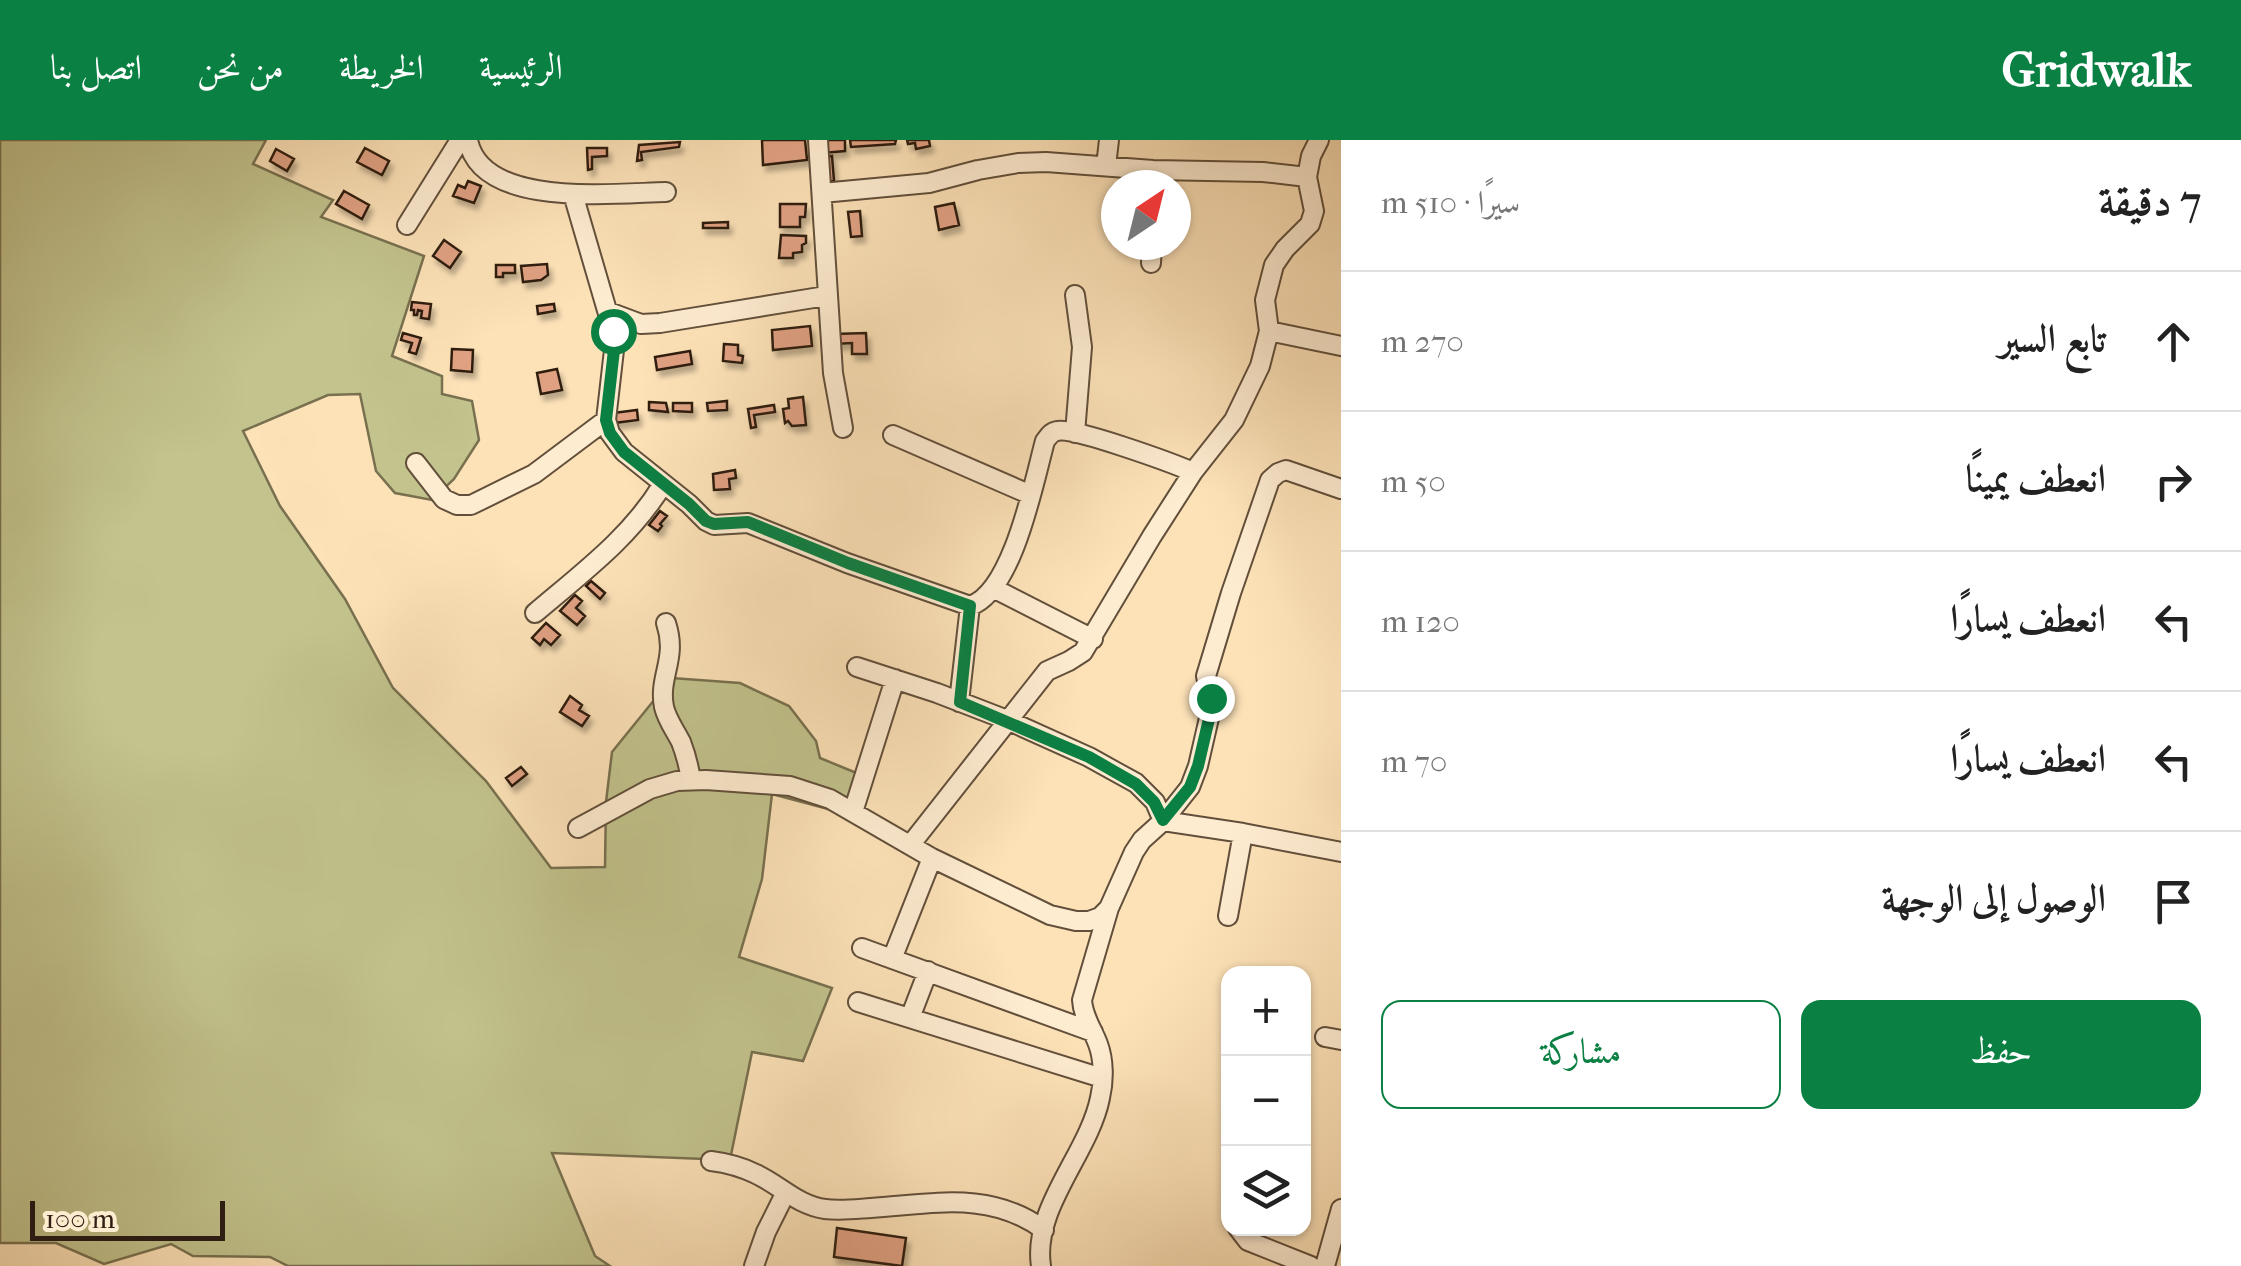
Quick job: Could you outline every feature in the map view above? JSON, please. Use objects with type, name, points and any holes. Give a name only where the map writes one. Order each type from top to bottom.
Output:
[{"type":"street","points":[[406,226],[464,140],[476,160],[506,182],[525,188],[573,194],[666,192]]},
{"type":"street","points":[[818,140],[826,296],[843,428]]},
{"type":"street","points":[[1106,166],[1109,140]]},
{"type":"street","points":[[910,844],[1047,671],[1078,656],[1093,639],[1193,472],[1234,420],[1260,366],[1270,331],[1265,300],[1274,265],[1310,224],[1314,211],[1307,177],[1319,140]]},
{"type":"street","points":[[822,192],[929,183],[1018,163],[1122,170]]},
{"type":"street","points":[[1191,176],[1262,172],[1307,177]]},
{"type":"street","points":[[573,194],[609,312],[614,350],[606,420],[610,433],[624,452],[706,521],[748,522],[970,606],[986,598],[1010,558],[1045,441],[1051,434],[1058,430],[1075,433],[1193,472]]},
{"type":"street","points":[[1074,295],[1082,348],[1075,433]]},
{"type":"street","points":[[609,312],[641,324],[660,324],[826,296]]},
{"type":"street","points":[[1270,331],[1341,346]]},
{"type":"street","points":[[416,463],[444,499],[456,505],[470,505],[534,474],[606,420]]},
{"type":"street","points":[[893,435],[1031,495]]},
{"type":"street","points":[[1041,1266],[1039,1253],[1044,1230],[1098,1109],[1101,1054],[1083,1012],[1082,1000],[1109,908],[1134,852],[1190,787],[1198,766],[1212,706],[1206,676],[1270,480],[1286,470],[1341,490]]},
{"type":"street","points":[[535,613],[626,534],[663,484]]},
{"type":"street","points":[[993,588],[1093,639]]},
{"type":"street","points":[[960,702],[970,606]]},
{"type":"street","points":[[666,622],[671,654],[663,703],[692,780]]},
{"type":"street","points":[[857,667],[1008,720],[1089,757],[1136,784],[1154,802],[1163,820]]},
{"type":"street","points":[[853,812],[895,679]]},
{"type":"street","points":[[578,828],[650,790],[692,780],[790,786],[817,794],[932,858],[1063,920],[1088,921],[1109,908]]},
{"type":"street","points":[[1163,820],[1341,852]]},
{"type":"street","points":[[1228,916],[1243,832]]},
{"type":"street","points":[[892,958],[932,858]]},
{"type":"street","points":[[862,948],[1093,1032]]},
{"type":"street","points":[[910,1018],[928,971]]},
{"type":"street","points":[[858,1002],[1102,1078]]},
{"type":"street","points":[[712,1161],[756,1173],[805,1204],[830,1210],[979,1202],[1012,1210],[1044,1230]]},
{"type":"street","points":[[754,1266],[786,1192]]},
{"type":"street","points":[[1325,1266],[1341,1208]]},
{"type":"street","points":[[1244,1236],[1311,1266]]},
{"type":"green space","points":[[0,140],[266,140],[253,164],[333,200],[321,217],[424,256],[392,356],[442,376],[442,394],[472,401],[479,440],[454,479],[432,500],[395,493],[376,471],[360,394],[328,395],[243,431],[280,506],[345,599],[393,688],[486,781],[551,868],[605,867],[612,752],[672,678],[740,683],[789,706],[816,741],[820,758],[859,774],[843,813],[772,794],[762,879],[739,957],[832,988],[803,1061],[752,1052],[730,1160],[552,1153],[595,1256],[610,1266],[288,1266],[270,1257],[193,1256],[171,1244],[104,1264],[56,1243],[0,1243]]},
{"type":"building","points":[[762,140],[805,140],[807,160],[763,165]]},
{"type":"building","points":[[822,140],[845,140],[845,151],[823,153]]},
{"type":"building","points":[[850,140],[896,140],[895,144],[851,147]]},
{"type":"building","points":[[907,140],[929,140],[930,146],[916,149],[915,143],[908,144]]},
{"type":"building","points":[[680,142],[679,147],[641,152],[642,160],[637,161],[639,145]]},
{"type":"building","points":[[365,148],[389,161],[382,175],[357,162]]},
{"type":"building","points":[[587,148],[607,148],[607,156],[592,157],[592,169],[588,170]]},
{"type":"building","points":[[276,149],[294,159],[287,171],[270,161]]},
{"type":"building","points":[[832,156],[834,181],[826,182],[824,157]]},
{"type":"building","points":[[468,181],[481,186],[474,203],[453,196],[458,185],[465,188]]},
{"type":"building","points":[[344,191],[369,205],[362,219],[336,204]]},
{"type":"building","points":[[954,203],[959,225],[939,230],[935,207]]},
{"type":"building","points":[[780,204],[806,204],[800,227],[780,227]]},
{"type":"building","points":[[860,211],[862,236],[851,237],[848,212]]},
{"type":"building","points":[[728,222],[728,228],[703,228],[703,223]]},
{"type":"building","points":[[781,235],[806,236],[802,252],[793,253],[793,258],[779,258]]},
{"type":"building","points":[[444,240],[461,252],[450,268],[433,256]]},
{"type":"building","points":[[547,264],[548,275],[523,282],[521,266]]},
{"type":"building","points":[[496,265],[515,265],[515,273],[496,277]]},
{"type":"building","points":[[412,302],[431,304],[429,319],[421,318],[422,311],[414,315]]},
{"type":"building","points":[[554,304],[555,311],[538,314],[537,306]]},
{"type":"building","points":[[810,326],[812,346],[773,350],[772,330]]},
{"type":"building","points":[[403,333],[421,338],[416,354],[409,352],[412,343],[401,340]]},
{"type":"building","points":[[866,333],[867,354],[852,354],[852,343],[834,344],[834,334]]},
{"type":"building","points":[[724,344],[738,345],[742,363],[723,361]]},
{"type":"building","points":[[452,349],[473,350],[472,372],[451,370]]},
{"type":"building","points":[[690,351],[692,364],[657,370],[655,357]]},
{"type":"building","points":[[557,369],[562,390],[541,394],[537,373]]},
{"type":"building","points":[[803,397],[806,425],[785,423],[783,409],[789,408],[788,399]]},
{"type":"building","points":[[727,401],[727,410],[708,411],[707,403]]},
{"type":"building","points":[[649,402],[666,403],[668,412],[649,410]]},
{"type":"building","points":[[673,403],[692,403],[692,412],[673,411]]},
{"type":"building","points":[[774,405],[775,412],[754,415],[756,427],[751,428],[748,409]]},
{"type":"building","points":[[637,410],[638,420],[614,423],[613,413]]},
{"type":"building","points":[[735,470],[736,478],[729,479],[730,489],[714,490],[713,474]]},
{"type":"building","points":[[660,511],[667,516],[658,531],[649,525]]},
{"type":"building","points":[[591,581],[605,593],[600,599],[586,586]]},
{"type":"building","points":[[575,595],[582,601],[576,608],[585,616],[577,625],[560,611]]},
{"type":"building","points":[[546,623],[560,635],[551,645],[544,639],[540,645],[532,638]]},
{"type":"building","points":[[570,696],[582,705],[579,710],[589,716],[582,726],[560,712]]},
{"type":"building","points":[[521,767],[527,774],[512,786],[506,778]]},
{"type":"building","points":[[837,1228],[906,1238],[902,1266],[834,1257]]},
{"type":"route","points":[[613,331],[606,420],[624,452],[706,521],[748,522],[970,606],[960,702],[1089,757],[1136,784],[1154,802],[1163,820],[1190,787],[1202,752],[1211,698]]}]
